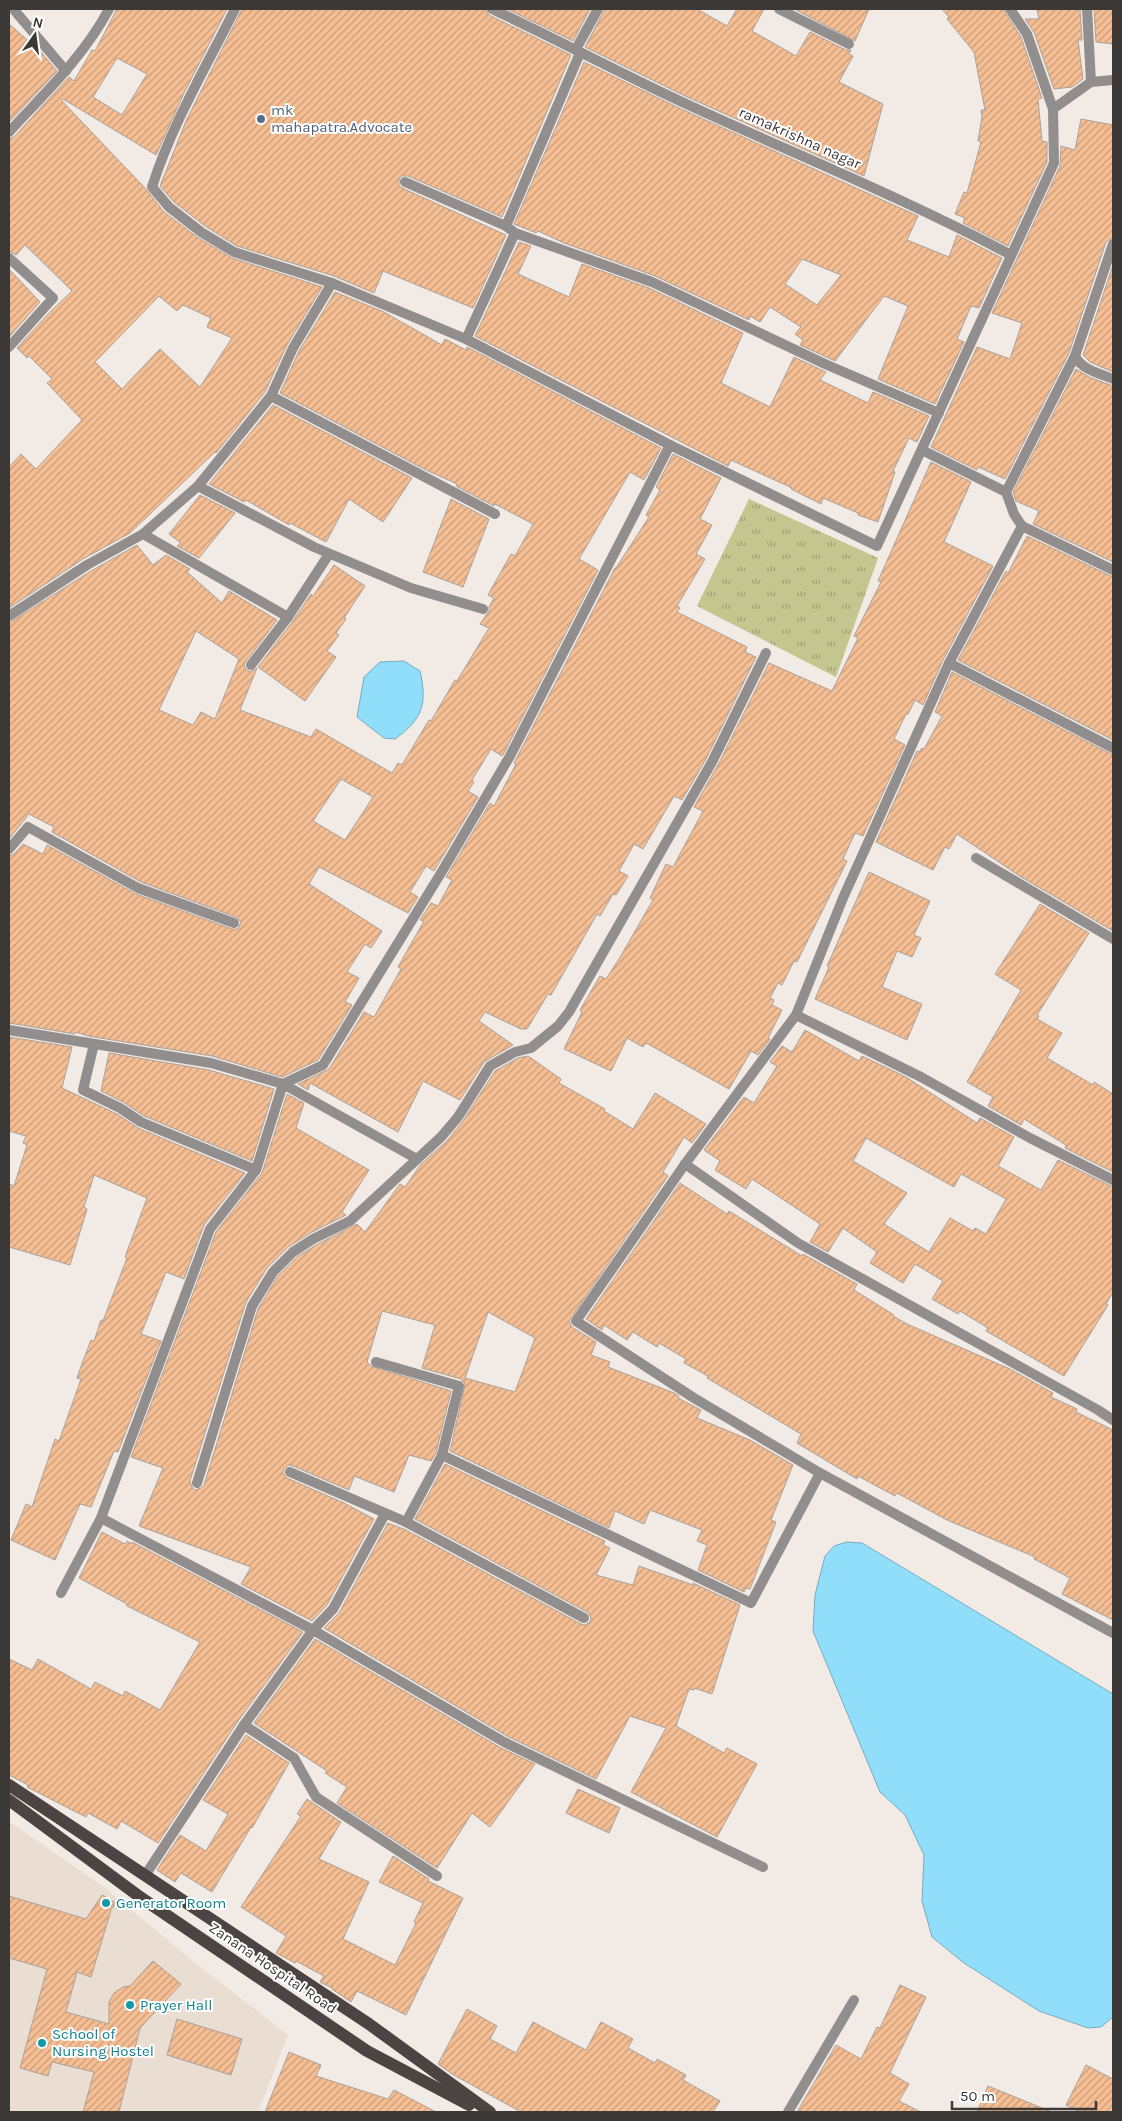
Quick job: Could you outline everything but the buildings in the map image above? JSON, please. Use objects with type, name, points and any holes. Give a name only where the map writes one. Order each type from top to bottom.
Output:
[{"type":"main road","points":[[9,1785],[146,1874],[369,2024],[490,2112]]},
{"type":"main road","name":"Zanana Hospital Road","points":[[9,1800],[140,1897],[367,2051],[470,2105],[479,2112]]},
{"type":"street","points":[[16,9],[15,11],[66,71]]},
{"type":"street","points":[[9,132],[66,71],[96,34],[109,9]]},
{"type":"street","points":[[235,9],[187,104],[160,162],[152,186],[170,207],[202,232],[234,252],[332,283],[466,339],[670,445],[877,546],[1054,163],[1053,109],[1027,34],[1010,9]]},
{"type":"street","name":"ramakrishna nagar","points":[[492,9],[683,102],[976,236],[1011,255]]},
{"type":"street","points":[[506,226],[578,51],[598,9]]},
{"type":"street","points":[[779,9],[849,44]]},
{"type":"street","points":[[1087,9],[1091,82]]},
{"type":"street","points":[[1053,109],[1091,82],[1113,80]]},
{"type":"street","points":[[405,182],[506,226],[515,233],[652,282],[825,364],[939,413]]},
{"type":"street","points":[[466,339],[515,233]]},
{"type":"street","points":[[1006,492],[1075,356],[1113,244]]},
{"type":"street","points":[[9,258],[53,298],[9,347]]},
{"type":"street","points":[[9,616],[87,565],[143,534],[198,486],[271,396],[294,348],[332,283]]},
{"type":"street","points":[[1075,356],[1078,362],[1084,366],[1113,378]]},
{"type":"street","points":[[271,396],[494,514]]},
{"type":"street","points":[[61,1593],[102,1518],[210,1229],[256,1170],[283,1084],[323,1065],[441,873],[510,756],[670,445]]},
{"type":"street","points":[[922,450],[1006,492],[1014,514],[1022,526],[1113,570]]},
{"type":"street","points":[[198,486],[329,554],[411,588],[483,609]]},
{"type":"street","points":[[1022,526],[949,663],[843,898],[796,1015],[685,1164],[576,1321],[694,1398],[820,1473],[1113,1633]]},
{"type":"street","points":[[143,534],[288,616]]},
{"type":"street","points":[[251,665],[288,616],[329,554]]},
{"type":"street","points":[[197,1483],[252,1306],[273,1272],[293,1252],[313,1239],[350,1221],[441,1137],[458,1117],[490,1066],[515,1052],[531,1048],[558,1026],[568,1012],[712,762],[766,653]]},
{"type":"street","points":[[949,663],[1113,748]]},
{"type":"street","points":[[9,848],[28,827],[138,888],[234,923]]},
{"type":"street","points":[[976,858],[1113,940]]},
{"type":"street","points":[[796,1015],[921,1076],[1030,1138],[1113,1180]]},
{"type":"street","points":[[9,1030],[211,1063],[283,1084],[416,1159]]},
{"type":"street","points":[[94,1044],[83,1090],[120,1108],[141,1122],[256,1170]]},
{"type":"street","points":[[685,1164],[798,1243],[1113,1420]]},
{"type":"street","points":[[376,1362],[459,1386],[442,1455],[406,1522]]},
{"type":"street","points":[[442,1455],[751,1603],[820,1473]]},
{"type":"street","points":[[290,1472],[406,1522],[584,1618]]},
{"type":"street","points":[[146,1874],[244,1725],[313,1630],[333,1609],[385,1514]]},
{"type":"street","points":[[102,1518],[313,1630],[504,1742],[763,1867]]},
{"type":"street","points":[[244,1725],[294,1758],[316,1798],[436,1876]]},
{"type":"street","points":[[788,2112],[854,2000]]},
{"type":"shaded area","points":[[10,1822],[101,1885],[194,1962],[288,2035],[258,2112],[9,2112]]},
{"type":"green space","points":[[749,499],[878,558],[836,677],[697,606]]},
{"type":"water","points":[[404,661],[420,671],[423,692],[421,709],[418,717],[412,724],[395,739],[384,738],[357,717],[364,677],[380,662]]},
{"type":"water","points":[[847,1542],[862,1543],[1113,1694],[1113,2017],[1101,2027],[1088,2028],[1039,2011],[964,1963],[932,1937],[922,1901],[924,1855],[905,1815],[880,1792],[813,1631],[815,1595],[825,1556],[834,1546]]},
{"type":"place","name":"mk mahapatra.Advocate","points":[[261,119]]},
{"type":"place","name":"Generator Room","points":[[106,1903]]},
{"type":"place","name":"Prayer Hall","points":[[130,2005]]},
{"type":"place","name":"School of Nursing Hostel","points":[[42,2043]]}]
